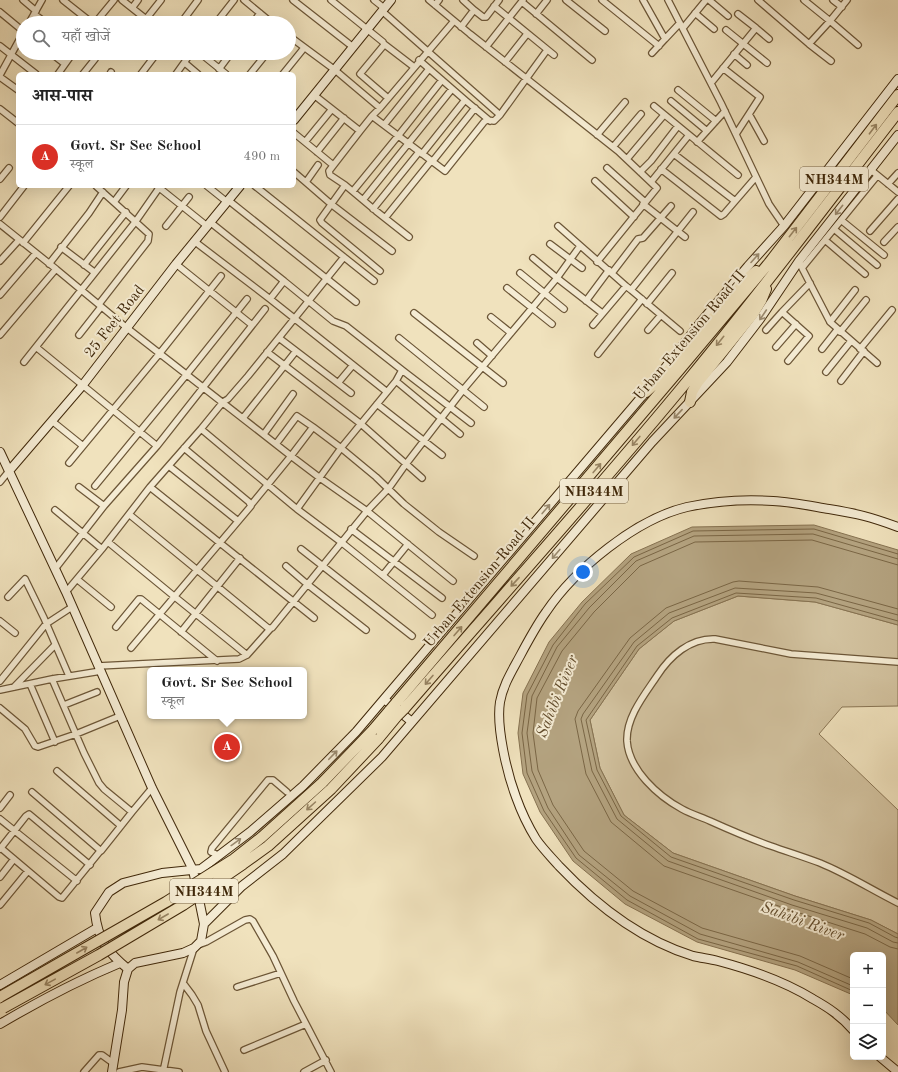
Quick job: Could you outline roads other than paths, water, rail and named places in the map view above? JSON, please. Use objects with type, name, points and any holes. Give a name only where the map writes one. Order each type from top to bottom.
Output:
[{"type":"highway","name":"Urban Extension Road-II","points":[[1,1009],[99,955],[184,905],[268,846],[331,788],[769,262],[898,95]]},
{"type":"highway","name":"Urban Extension Road-II","points":[[397,709],[521,577],[679,392],[766,283],[898,112]]},
{"type":"highway","points":[[646,392],[680,360],[740,286],[754,272],[769,262]]},
{"type":"highway","points":[[690,402],[692,392],[698,382],[753,314],[765,292],[766,283]]},
{"type":"highway","name":"Urban Extension Road-II","points":[[0,997],[166,902],[234,859],[262,837],[375,734]]},
{"type":"street","points":[[23,0],[39,16]]},
{"type":"street","points":[[33,16],[42,0]]},
{"type":"street","points":[[63,0],[85,16]]},
{"type":"street","points":[[100,16],[114,0]]},
{"type":"street","points":[[122,0],[142,16]]},
{"type":"street","points":[[132,8],[138,0]]},
{"type":"street","points":[[151,16],[161,0]]},
{"type":"street","points":[[186,16],[198,0]]},
{"type":"street","points":[[221,16],[234,0]]},
{"type":"street","points":[[244,0],[264,16]]},
{"type":"street","points":[[293,0],[353,47]]},
{"type":"street","points":[[331,0],[414,67]]},
{"type":"street","points":[[374,0],[427,51],[500,115]]},
{"type":"street","points":[[296,118],[391,0]]},
{"type":"street","points":[[429,0],[437,2],[461,27],[613,147],[657,188],[597,262]]},
{"type":"street","points":[[463,0],[485,17],[499,0]]},
{"type":"street","points":[[536,14],[548,0]]},
{"type":"street","points":[[566,0],[605,31]]},
{"type":"street","points":[[602,0],[658,46]]},
{"type":"street","points":[[643,0],[665,39]]},
{"type":"street","points":[[668,0],[725,111],[769,204],[784,226]]},
{"type":"street","points":[[652,53],[665,39],[695,14],[707,0],[728,16]]},
{"type":"street","points":[[758,0],[831,61]]},
{"type":"street","points":[[804,0],[858,45]]},
{"type":"street","points":[[833,0],[842,7]]},
{"type":"street","points":[[809,44],[847,0]]},
{"type":"street","points":[[486,47],[522,1],[592,60]]},
{"type":"street","points":[[494,6],[554,55]]},
{"type":"street","points":[[461,27],[474,10]]},
{"type":"street","points":[[0,12],[16,26]]},
{"type":"street","points":[[695,14],[714,29]]},
{"type":"street","points":[[738,14],[769,39]]},
{"type":"street","points":[[409,237],[329,173],[333,165],[372,116],[454,21]]},
{"type":"street","points":[[711,83],[756,28]]},
{"type":"street","points":[[726,30],[767,63]]},
{"type":"street","points":[[505,62],[527,34]]},
{"type":"street","points":[[296,42],[335,70],[380,108]]},
{"type":"street","points":[[384,44],[360,74],[388,98]]},
{"type":"street","points":[[16,45],[0,76],[16,88]]},
{"type":"street","points":[[0,46],[16,59]]},
{"type":"street","points":[[296,58],[304,48]]},
{"type":"street","points":[[372,116],[444,171],[486,120],[494,121],[500,115],[547,50]]},
{"type":"street","points":[[734,54],[747,65]]},
{"type":"street","points":[[18,60],[33,72]]},
{"type":"street","points":[[60,60],[65,64]]},
{"type":"street","points":[[59,72],[68,60]]},
{"type":"street","points":[[85,72],[94,60]]},
{"type":"street","points":[[143,72],[152,60]]},
{"type":"street","points":[[178,72],[187,60]]},
{"type":"street","points":[[208,60],[223,72]]},
{"type":"street","points":[[219,69],[226,60]]},
{"type":"street","points":[[252,72],[261,60]]},
{"type":"street","points":[[285,72],[294,60]]},
{"type":"street","points":[[419,60],[490,120]]},
{"type":"street","points":[[185,63],[196,72]]},
{"type":"street","points":[[723,68],[760,97],[736,134]]},
{"type":"street","points":[[384,125],[429,69]]},
{"type":"street","points":[[128,969],[105,947],[97,928],[95,912],[109,892],[122,883],[162,873],[201,869],[250,832],[303,786],[356,732],[646,392],[700,323],[784,226],[898,79]]},
{"type":"street","points":[[353,191],[442,80]]},
{"type":"street","points":[[363,200],[452,88]]},
{"type":"street","points":[[678,90],[716,121]]},
{"type":"street","points":[[314,95],[360,131]]},
{"type":"street","points":[[373,209],[465,100]]},
{"type":"street","points":[[671,101],[706,130]]},
{"type":"street","points":[[597,135],[625,102]]},
{"type":"street","points":[[654,106],[738,175]]},
{"type":"street","points":[[385,218],[475,108]]},
{"type":"street","points":[[0,109],[16,121]]},
{"type":"street","points":[[305,142],[332,109]]},
{"type":"street","points":[[696,142],[725,111]]},
{"type":"street","points":[[613,147],[641,114]]},
{"type":"street","points":[[749,114],[764,141]]},
{"type":"street","points":[[627,160],[664,115]]},
{"type":"street","points":[[317,152],[344,118]]},
{"type":"street","points":[[640,172],[678,126]]},
{"type":"street","points":[[296,135],[333,165]]},
{"type":"street","points":[[651,182],[689,135]]},
{"type":"street","points":[[800,265],[825,240],[841,220],[874,173],[898,135]]},
{"type":"street","points":[[674,154],[735,202]]},
{"type":"street","points":[[306,182],[318,165]]},
{"type":"street","points":[[0,179],[9,168]]},
{"type":"street","points":[[607,168],[644,203],[685,237]]},
{"type":"street","points":[[661,169],[721,216],[756,177]]},
{"type":"street","points":[[874,173],[898,192]]},
{"type":"street","points":[[204,924],[242,886],[283,854],[382,757],[652,442],[732,356],[800,265],[874,173]]},
{"type":"street","points":[[888,184],[898,173]]},
{"type":"street","points":[[296,174],[331,204],[392,251]]},
{"type":"street","points":[[595,181],[634,217]]},
{"type":"street","points":[[345,185],[320,218],[320,221],[380,271]]},
{"type":"street","points":[[0,217],[22,188]]},
{"type":"street","points":[[0,261],[21,242],[67,188]]},
{"type":"street","points":[[79,335],[148,241],[149,234],[99,188]]},
{"type":"street","points":[[114,202],[124,188]]},
{"type":"street","points":[[24,362],[136,221],[157,188]]},
{"type":"street","points":[[159,188],[284,281],[333,321],[346,326],[470,422]]},
{"type":"street","points":[[210,188],[356,302]]},
{"type":"street","name":"25 Feet Road","points":[[9,471],[82,386],[194,241],[238,188]]},
{"type":"street","points":[[258,188],[374,281]]},
{"type":"street","points":[[49,264],[104,192]]},
{"type":"street","points":[[166,226],[189,197]]},
{"type":"street","points":[[870,231],[898,199]]},
{"type":"street","points":[[586,301],[638,239],[643,238],[671,206]]},
{"type":"street","points":[[84,265],[126,212]]},
{"type":"street","points":[[631,290],[693,212]]},
{"type":"street","points":[[841,220],[884,255]]},
{"type":"street","points":[[0,224],[127,328],[291,456],[367,511],[453,581]]},
{"type":"street","points":[[558,226],[597,262],[611,272],[680,331]]},
{"type":"street","points":[[884,242],[898,227]]},
{"type":"street","points":[[834,229],[877,265]]},
{"type":"street","points":[[825,240],[865,274]]},
{"type":"street","points":[[194,241],[295,318],[387,392]]},
{"type":"street","points":[[550,244],[582,268]]},
{"type":"street","points":[[0,690],[100,668],[217,661],[239,659],[247,655],[293,602],[351,529],[389,488],[450,407],[545,293],[580,246]]},
{"type":"street","points":[[62,247],[94,272]]},
{"type":"street","points":[[0,295],[36,253]]},
{"type":"street","points":[[66,592],[78,580],[130,515],[150,487],[223,402],[228,399],[344,257]]},
{"type":"street","points":[[533,258],[602,313]]},
{"type":"street","points":[[176,264],[252,325]]},
{"type":"street","points":[[800,265],[830,322],[838,331],[877,362]]},
{"type":"street","points":[[0,335],[56,269]]},
{"type":"street","points":[[648,304],[672,273]]},
{"type":"street","points":[[520,274],[564,308]]},
{"type":"street","points":[[69,463],[160,353],[221,276]]},
{"type":"street","points":[[270,299],[284,281]]},
{"type":"street","points":[[766,330],[810,283]]},
{"type":"street","points":[[593,324],[626,286]]},
{"type":"street","points":[[507,288],[552,324]]},
{"type":"street","points":[[830,322],[855,290]]},
{"type":"street","points":[[95,486],[141,432],[247,299]]},
{"type":"street","points":[[598,354],[642,299]]},
{"type":"street","points":[[822,349],[866,300]]},
{"type":"street","points":[[55,568],[104,506],[156,446],[265,309]]},
{"type":"street","points":[[841,380],[892,310]]},
{"type":"street","points":[[782,312],[809,334],[809,337],[788,361]]},
{"type":"street","points":[[414,313],[503,383]]},
{"type":"street","points":[[648,330],[661,315]]},
{"type":"street","points":[[490,317],[511,333]]},
{"type":"street","points":[[776,347],[796,324]]},
{"type":"street","points":[[279,338],[351,392]]},
{"type":"street","points":[[399,338],[484,407]]},
{"type":"street","points":[[826,372],[851,341]]},
{"type":"street","points":[[477,343],[492,356]]},
{"type":"street","points":[[36,348],[141,432],[156,446]]},
{"type":"street","points":[[243,418],[296,351]]},
{"type":"street","points":[[267,352],[361,424],[422,478]]},
{"type":"street","points":[[338,383],[353,365]]},
{"type":"street","points":[[297,509],[341,448],[396,381],[402,370]]},
{"type":"street","points":[[396,381],[460,434]]},
{"type":"street","points":[[264,434],[294,394]]},
{"type":"street","points":[[377,404],[442,455]]},
{"type":"street","points":[[276,444],[297,416],[341,448],[389,488],[404,504],[439,532],[474,556]]},
{"type":"street","points":[[52,421],[83,446]]},
{"type":"street","points":[[131,648],[268,485],[313,428]]},
{"type":"street","points":[[201,429],[297,509],[341,542],[432,615]]},
{"type":"street","points":[[184,448],[251,504]]},
{"type":"street","points":[[0,452],[66,592],[152,788],[193,870],[204,924],[201,939],[196,946],[183,983],[163,1071]]},
{"type":"street","points":[[169,466],[238,521]]},
{"type":"street","points":[[0,482],[9,471]]},
{"type":"street","points":[[79,487],[104,506]]},
{"type":"street","points":[[150,487],[314,618]]},
{"type":"street","points":[[850,1027],[836,1012],[793,987],[732,965],[691,955],[666,945],[636,930],[596,902],[579,887],[541,845],[533,833],[516,798],[500,731],[499,708],[505,685],[547,610],[582,571],[606,550],[633,529],[656,517],[685,508],[710,503],[743,500],[775,501],[863,515],[898,527]]},
{"type":"street","points":[[54,510],[102,549]]},
{"type":"street","points":[[130,515],[268,628],[271,628]]},
{"type":"street","points":[[351,529],[442,598]]},
{"type":"street","points":[[108,542],[247,655]]},
{"type":"street","points":[[383,575],[408,544]]},
{"type":"street","points":[[301,549],[412,636]]},
{"type":"street","points":[[181,632],[240,558]]},
{"type":"street","points":[[286,566],[366,630]]},
{"type":"street","points":[[8,597],[25,579],[69,676]]},
{"type":"street","points":[[78,580],[111,607]]},
{"type":"street","points":[[116,627],[140,599],[217,661]]},
{"type":"street","points":[[0,681],[46,624],[72,607]]},
{"type":"street","points":[[0,621],[14,633]]},
{"type":"street","points":[[898,662],[791,654],[707,638],[695,642],[672,657],[659,672],[633,715],[627,737],[628,747],[636,766],[646,780],[662,795],[683,809],[770,846],[821,864],[898,903]]},
{"type":"street","points":[[13,688],[55,645]]},
{"type":"street","points":[[52,679],[84,753],[101,786],[132,812]]},
{"type":"street","points":[[30,684],[55,742]]},
{"type":"street","points":[[64,705],[97,692]]},
{"type":"street","points":[[384,699],[412,722]]},
{"type":"street","points":[[0,708],[25,729],[36,747],[41,747],[55,742],[120,716]]},
{"type":"street","points":[[57,772],[121,826]]},
{"type":"street","points":[[218,855],[211,852],[212,848],[268,780],[273,780],[287,792]]},
{"type":"street","points":[[90,864],[30,814],[26,816],[0,848],[61,898],[64,897],[152,788]]},
{"type":"street","points":[[32,792],[98,850],[101,850]]},
{"type":"street","points":[[0,808],[10,795]]},
{"type":"street","points":[[0,819],[77,881]]},
{"type":"street","points":[[0,877],[14,859]]},
{"type":"street","points":[[0,905],[28,871]]},
{"type":"street","points":[[112,1072],[122,1010],[124,982],[128,969],[135,962],[183,953],[246,920],[252,920],[254,922],[331,1072]]},
{"type":"street","points":[[0,985],[97,928]]},
{"type":"street","points":[[0,1024],[45,998],[93,974],[120,963]]},
{"type":"street","points":[[237,988],[280,973]]},
{"type":"street","points":[[183,983],[198,1005],[206,1031],[225,1072]]},
{"type":"street","points":[[244,1050],[306,1024]]},
{"type":"street","points":[[84,1072],[99,1055],[102,1055],[113,1063]]},
{"type":"street","points":[[304,1072],[326,1060]]},
{"type":"street","points":[[884,1060],[898,1072]]},
{"type":"street","points":[[119,1072],[142,1066],[163,1071],[179,1072]]},
{"type":"water","name":"Sahibi River","points":[[814,525],[898,550],[898,625],[815,602],[738,596],[674,621],[639,649],[590,720],[600,768],[624,815],[673,853],[795,896],[871,920],[898,934],[898,1025],[886,1012],[886,952],[850,952],[850,994],[795,970],[697,942],[625,904],[573,861],[540,812],[523,774],[518,733],[523,693],[549,642],[582,602],[631,554],[692,527]]},
{"type":"place","name":"Govt. Sr Sec School","points":[[227,747]]}]
